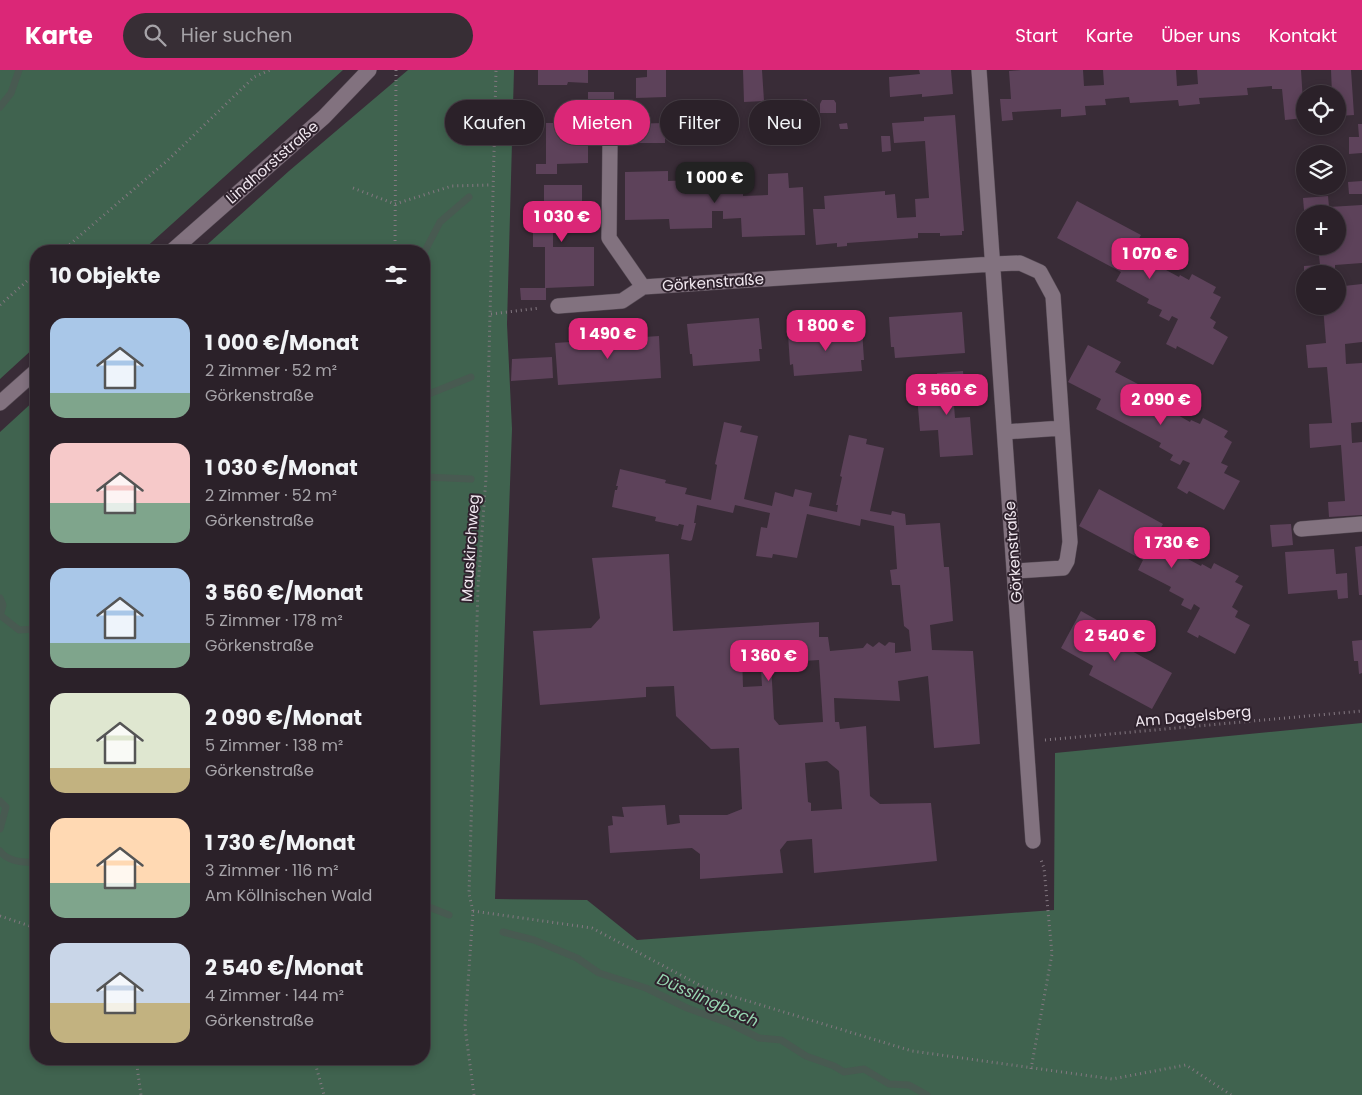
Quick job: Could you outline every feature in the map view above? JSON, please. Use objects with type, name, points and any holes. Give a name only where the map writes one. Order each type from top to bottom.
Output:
[{"type":"street","name":"Lindhorststraße","points":[[179,245],[324,116],[369,70]]},
{"type":"street","name":"Görkenstraße","points":[[978,70],[1034,841]]},
{"type":"street","points":[[610,145],[609,238],[643,287]]},
{"type":"street","points":[[993,264],[1020,263],[1040,272],[1052,296],[1062,428],[1070,542],[1067,561],[1063,568],[1015,571]]},
{"type":"street","name":"Görkenstraße","points":[[558,306],[622,301],[643,287],[993,264]]},
{"type":"street","points":[[0,403],[30,376]]},
{"type":"street","points":[[1005,432],[1062,428]]},
{"type":"street","points":[[1302,529],[1362,524]]},
{"type":"path","points":[[69,245],[168,160],[254,77],[270,70]]},
{"type":"path","points":[[395,245],[396,70]]},
{"type":"path","name":"Mauskirchweg","points":[[474,1095],[465,1026],[472,911],[469,894],[478,586],[486,478],[496,70]]},
{"type":"path","points":[[353,188],[395,204],[452,186],[492,185]]},
{"type":"path","points":[[0,305],[30,278]]},
{"type":"path","points":[[491,314],[558,306]]},
{"type":"path","name":"Am Dagelsberg","points":[[1027,740],[1059,740],[1362,711]]},
{"type":"path","points":[[1031,1068],[1052,954],[1044,868],[1034,841]]},
{"type":"path","points":[[472,911],[592,928],[705,988],[912,1051],[1112,1079],[1186,1065],[1231,1095]]},
{"type":"path","points":[[0,916],[30,926]]},
{"type":"path","points":[[137,1065],[141,1095]]},
{"type":"path","points":[[316,1065],[324,1095]]},
{"type":"green space","points":[[0,70],[343,70],[149,245],[30,245],[30,352],[0,379]]},
{"type":"green space","points":[[408,70],[514,70],[513,100],[445,100],[445,145],[512,145],[507,324],[512,429],[495,899],[587,900],[637,940],[1054,910],[1055,753],[1362,723],[1362,1095],[0,1095],[0,432],[30,404],[30,1065],[430,1065],[430,245],[207,245],[289,171]]},
{"type":"building","points":[[538,70],[588,70],[588,83],[568,82],[567,85],[538,85]]},
{"type":"building","points":[[647,70],[666,70],[666,97],[636,98],[636,78],[647,77]]},
{"type":"building","points":[[743,70],[762,70],[764,100],[744,102]]},
{"type":"building","points":[[919,70],[951,70],[953,94],[922,97],[922,94],[890,97],[889,77],[920,74]]},
{"type":"building","points":[[1083,70],[1084,86],[1104,85],[1103,70],[1176,70],[1177,86],[1198,84],[1197,70],[1301,70],[1302,85],[1296,85],[1296,119],[1285,120],[1282,89],[1272,89],[1272,86],[1247,88],[1248,95],[1199,98],[1200,104],[1179,106],[1178,100],[1130,103],[1129,97],[1105,99],[1106,105],[1085,106],[1086,115],[1061,117],[1061,109],[1012,112],[1013,120],[1002,121],[1000,99],[1011,99],[1009,71]]},
{"type":"building","points":[[1331,70],[1351,70],[1354,115],[1346,116],[1346,85],[1332,85]]},
{"type":"building","points":[[588,92],[614,92],[614,100],[588,100]]},
{"type":"building","points":[[822,100],[834,100],[836,103],[836,113],[820,113]]},
{"type":"building","points":[[955,115],[964,231],[962,231],[962,235],[940,236],[940,233],[918,233],[918,238],[847,243],[847,246],[837,247],[837,243],[816,245],[813,209],[825,209],[824,196],[885,191],[885,195],[895,194],[897,218],[916,217],[915,199],[929,198],[925,141],[894,143],[892,123],[924,121],[924,117]]},
{"type":"building","points":[[546,123],[554,123],[554,145],[588,145],[588,163],[557,164],[557,174],[536,174],[536,164],[546,164]]},
{"type":"building","points":[[650,123],[660,123],[660,143],[650,143]]},
{"type":"building","points":[[847,123],[848,129],[840,129],[839,124]]},
{"type":"building","points":[[1358,124],[1362,124],[1362,153],[1349,154],[1349,137],[1359,137]]},
{"type":"building","points":[[881,136],[890,136],[891,151],[882,152]]},
{"type":"building","points":[[668,171],[668,181],[722,179],[722,189],[743,188],[743,196],[768,195],[768,174],[788,173],[789,188],[803,187],[805,235],[742,237],[741,218],[723,219],[723,211],[712,211],[712,228],[670,229],[669,219],[625,220],[625,172]]},
{"type":"building","points":[[1362,181],[1362,194],[1349,194],[1348,182]]},
{"type":"building","points":[[544,185],[582,185],[582,226],[553,226],[553,247],[594,247],[594,286],[546,288],[546,300],[521,300],[520,288],[545,288],[545,247],[533,247],[533,226],[544,226]]},
{"type":"building","points":[[1328,196],[1329,205],[1304,205],[1303,198]]},
{"type":"building","points":[[1077,201],[1141,235],[1136,244],[1168,262],[1166,270],[1189,280],[1192,274],[1216,287],[1213,293],[1221,297],[1210,318],[1216,322],[1213,328],[1228,337],[1213,365],[1177,346],[1176,349],[1166,344],[1178,319],[1172,316],[1169,321],[1159,316],[1162,310],[1147,303],[1149,299],[1116,281],[1121,272],[1057,238]]},
{"type":"building","points":[[1362,205],[1362,263],[1320,265],[1319,255],[1346,255],[1346,206]]},
{"type":"building","points":[[1362,284],[1362,342],[1345,344],[1346,364],[1362,363],[1362,422],[1351,423],[1352,443],[1362,442],[1362,515],[1329,517],[1328,502],[1345,501],[1341,445],[1310,448],[1309,424],[1332,423],[1327,367],[1308,368],[1306,345],[1326,343],[1324,315],[1346,315],[1346,286]]},
{"type":"building","points":[[962,312],[965,353],[895,358],[894,347],[891,347],[889,317]]},
{"type":"building","points":[[759,318],[762,349],[759,349],[760,361],[693,366],[687,324]]},
{"type":"building","points":[[862,330],[864,360],[861,360],[862,371],[794,376],[793,364],[790,365],[788,334]]},
{"type":"building","points":[[659,336],[661,378],[558,385],[555,343]]},
{"type":"building","points":[[1088,345],[1121,362],[1115,372],[1180,406],[1176,414],[1190,422],[1191,420],[1200,424],[1203,418],[1228,431],[1224,437],[1232,442],[1221,463],[1228,466],[1224,473],[1240,481],[1224,510],[1189,491],[1187,494],[1177,488],[1190,463],[1183,460],[1180,465],[1170,460],[1173,455],[1159,447],[1161,443],[1096,409],[1101,399],[1068,382]]},
{"type":"building","points":[[552,357],[553,378],[511,381],[512,359]]},
{"type":"building","points":[[963,371],[965,392],[953,393],[955,418],[970,417],[973,455],[940,457],[938,430],[920,431],[917,395],[938,394],[937,373]]},
{"type":"building","points":[[724,422],[742,426],[740,432],[758,436],[744,499],[772,506],[775,492],[793,497],[795,489],[812,493],[809,506],[837,512],[838,505],[836,505],[842,477],[840,476],[849,435],[867,439],[866,444],[884,448],[870,511],[891,515],[892,511],[905,514],[906,525],[940,523],[944,567],[949,567],[953,621],[930,625],[932,650],[973,651],[980,744],[934,748],[928,676],[898,681],[900,701],[834,698],[835,722],[839,722],[840,729],[866,726],[870,796],[880,804],[931,803],[937,861],[814,873],[812,839],[787,841],[780,850],[783,873],[700,879],[700,854],[692,848],[610,853],[608,826],[613,825],[612,816],[624,817],[622,807],[665,805],[667,825],[680,823],[679,815],[727,815],[742,809],[739,748],[711,749],[676,716],[674,686],[646,687],[646,697],[540,705],[533,631],[591,628],[600,618],[592,558],[669,554],[673,631],[819,622],[819,637],[828,637],[830,651],[863,648],[867,643],[873,647],[879,642],[885,646],[889,642],[895,643],[895,653],[911,651],[909,630],[904,626],[900,585],[892,585],[890,570],[897,569],[894,526],[861,519],[860,526],[807,514],[797,558],[773,554],[772,558],[756,556],[761,527],[767,528],[770,513],[735,505],[733,513],[697,505],[694,523],[696,523],[692,540],[690,541],[681,539],[684,525],[679,524],[678,526],[655,521],[656,517],[612,507],[615,490],[617,490],[618,486],[616,486],[620,469],[666,480],[665,483],[687,488],[685,494],[711,500],[717,465],[715,464]],"holes":[[[760,652],[762,686],[743,687],[742,653]],[[819,660],[823,722],[779,725],[774,719],[771,663]],[[827,761],[839,771],[842,809],[811,811],[811,803],[808,802],[805,763]]]},
{"type":"building","points":[[1099,489],[1163,524],[1158,533],[1191,550],[1188,559],[1211,569],[1214,563],[1239,576],[1235,582],[1243,586],[1232,607],[1238,611],[1235,617],[1250,625],[1235,654],[1199,635],[1198,638],[1187,632],[1200,608],[1194,604],[1191,610],[1181,605],[1184,599],[1169,591],[1171,587],[1138,570],[1143,560],[1079,526]]},
{"type":"building","points":[[1291,524],[1293,545],[1272,547],[1270,525]]},
{"type":"building","points":[[1362,546],[1362,595],[1359,595],[1355,547]]},
{"type":"building","points":[[1334,549],[1336,574],[1347,573],[1348,598],[1338,599],[1337,590],[1288,594],[1285,552]]},
{"type":"building","points":[[1081,611],[1113,629],[1108,638],[1172,673],[1152,709],[1089,675],[1093,666],[1061,648]]},
{"type":"building","points":[[1362,640],[1362,673],[1359,674],[1358,661],[1354,661],[1352,641]]},
{"type":"waterway","points":[[0,107],[11,93],[19,70]]},
{"type":"waterway","points":[[428,245],[440,222],[469,197]]},
{"type":"waterway","points":[[430,394],[471,377]]},
{"type":"waterway","points":[[430,477],[471,479]]},
{"type":"waterway","name":"Düsslingbach","points":[[0,598],[3,605],[0,616]]},
{"type":"waterway","points":[[0,615],[19,630],[30,629]]},
{"type":"waterway","name":"Düsslingbach","points":[[0,801],[6,807],[0,829]]},
{"type":"waterway","name":"Düsslingbach","points":[[0,851],[11,859],[30,863]]},
{"type":"waterway","name":"Düsslingbach","points":[[430,907],[449,915]]},
{"type":"waterway","name":"Düsslingbach","points":[[503,932],[534,940],[577,958],[599,973],[646,988],[687,1008],[731,1024],[759,1038],[781,1040],[806,1056],[834,1066],[844,1072],[864,1069],[889,1084],[909,1085],[927,1095]]}]
